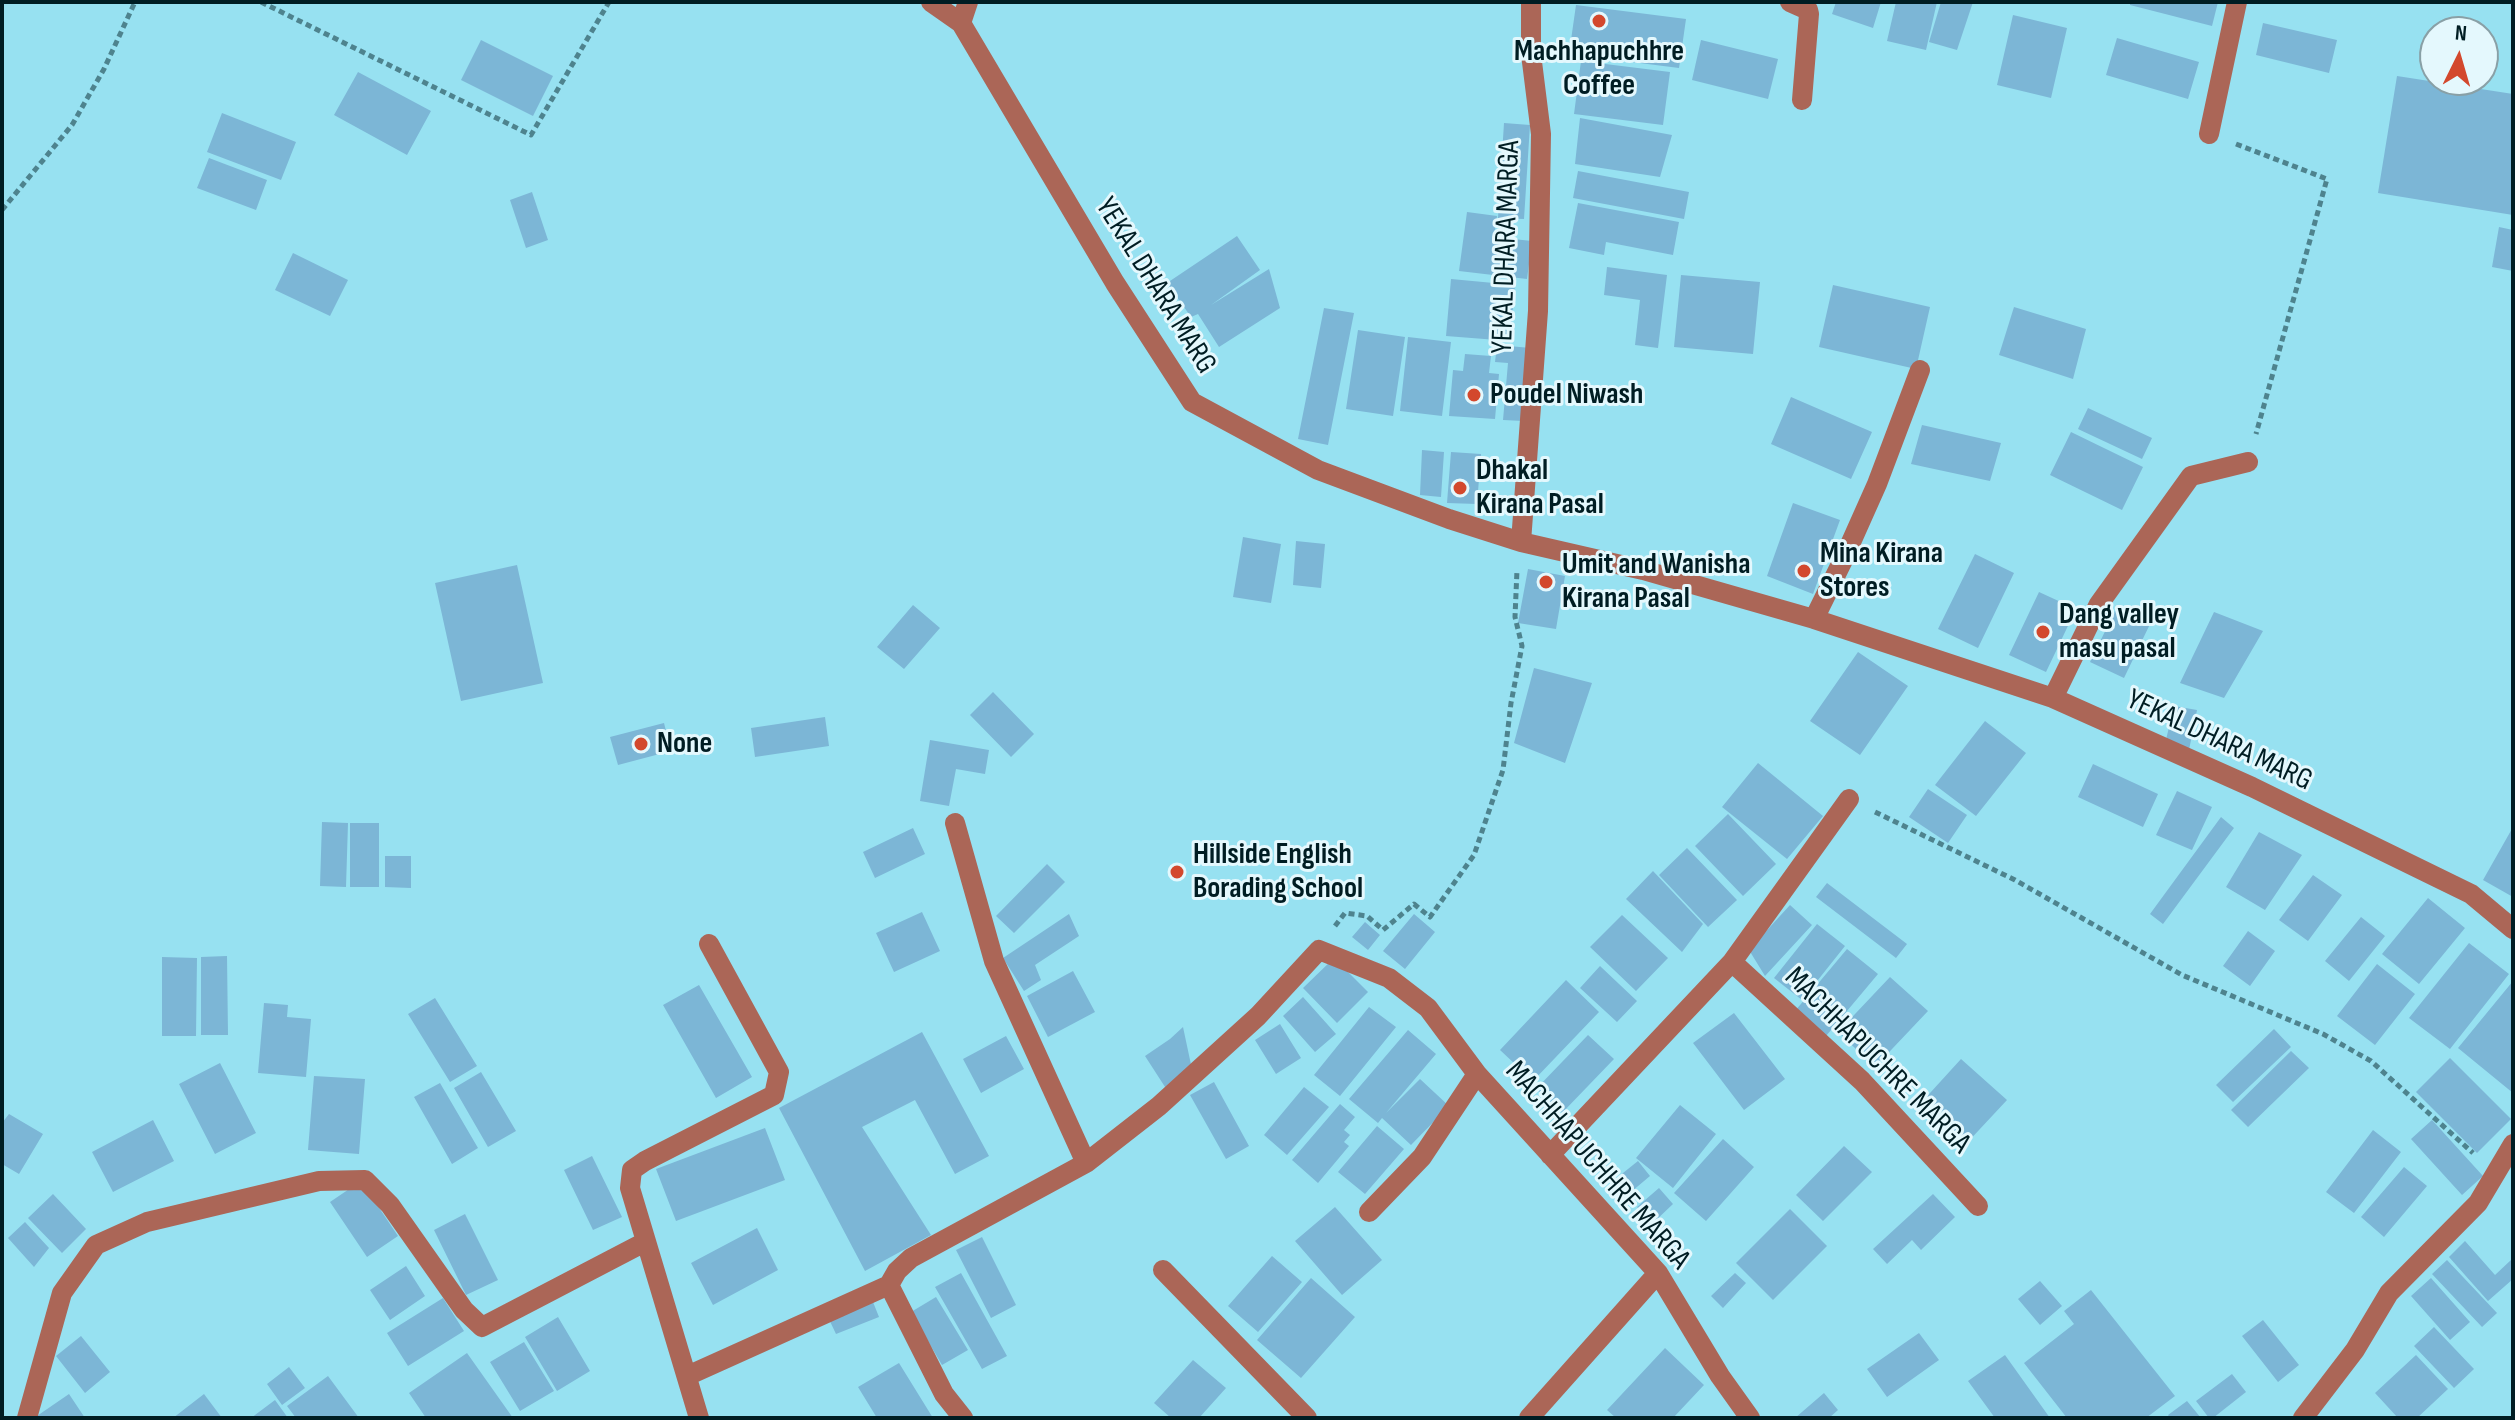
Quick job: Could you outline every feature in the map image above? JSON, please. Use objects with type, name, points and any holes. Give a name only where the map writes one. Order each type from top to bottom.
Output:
[{"type":"street","points":[[931,2],[961,23],[968,2]]},
{"type":"street","name":"YEKAL DHARA MARGA","points":[[1521,542],[1538,311],[1540,222],[1541,134],[1531,54],[1531,2]]},
{"type":"street","points":[[1790,2],[1808,10],[1809,14],[1802,100]]},
{"type":"street","points":[[2209,134],[2237,2]]},
{"type":"street","name":"YEKAL DHARA MARG","points":[[961,23],[1115,283],[1192,402],[1318,470],[1449,519],[1521,542],[1643,570],[1814,619],[2053,698],[2252,787],[2471,894],[2513,929]]},
{"type":"street","points":[[1814,619],[1877,484],[1920,370]]},
{"type":"street","points":[[2053,698],[2099,604],[2191,476],[2248,462]]},
{"type":"street","points":[[1550,1155],[1732,962],[1849,799]]},
{"type":"street","points":[[955,823],[994,961],[1086,1163]]},
{"type":"street","points":[[699,1418],[630,1188],[632,1170],[645,1161],[774,1095],[779,1072],[709,944]]},
{"type":"street","points":[[687,1376],[889,1285],[897,1271],[911,1258],[1086,1163],[1159,1106],[1258,1016],[1319,950],[1389,978],[1428,1008],[1477,1074],[1422,1157],[1369,1212]]},
{"type":"street","name":"MACHHAPUCHRE MARGA","points":[[1732,962],[1862,1081],[1978,1206]]},
{"type":"street","name":"MACHHAPUCHHRE MARGA","points":[[1477,1074],[1658,1273],[1720,1376],[1750,1418]]},
{"type":"street","points":[[2303,1418],[2355,1350],[2389,1293],[2478,1203],[2513,1144]]},
{"type":"street","points":[[27,1418],[62,1293],[96,1245],[147,1222],[319,1181],[365,1180],[390,1205],[464,1310],[482,1327],[645,1242]]},
{"type":"street","points":[[1163,1270],[1307,1418]]},
{"type":"street","points":[[1529,1418],[1658,1273]]},
{"type":"street","points":[[889,1285],[944,1394],[963,1418]]},
{"type":"path","points":[[2,210],[72,125],[104,69],[135,2]]},
{"type":"path","points":[[261,2],[531,135],[609,2]]},
{"type":"path","points":[[2209,134],[2327,179],[2248,462]]},
{"type":"path","points":[[1319,950],[1345,913],[1367,916],[1383,930],[1414,904],[1430,917],[1474,855],[1503,770],[1522,646],[1515,617],[1515,580],[1521,542]]},
{"type":"path","points":[[1849,799],[2015,880],[2182,975],[2323,1034],[2371,1061],[2496,1173]]},
{"type":"building","points":[[1836,2],[1881,2],[1873,28],[1832,14]]},
{"type":"building","points":[[1896,2],[1937,2],[1926,50],[1887,41]]},
{"type":"building","points":[[1941,2],[1973,2],[1957,50],[1929,42]]},
{"type":"building","points":[[2130,2],[2218,2],[2212,26],[2130,5]]},
{"type":"building","points":[[1576,5],[1686,19],[1679,68],[1569,54]]},
{"type":"building","points":[[2013,15],[2067,28],[2051,98],[1997,85]]},
{"type":"building","points":[[2263,23],[2337,40],[2329,73],[2256,55]]},
{"type":"building","points":[[2117,38],[2199,62],[2188,99],[2106,75]]},
{"type":"building","points":[[481,40],[553,76],[533,116],[461,80]]},
{"type":"building","points":[[1701,40],[1778,59],[1768,99],[1692,80]]},
{"type":"building","points":[[1581,61],[1670,72],[1663,125],[1574,114]]},
{"type":"building","points":[[358,72],[431,111],[407,155],[334,115]]},
{"type":"building","points":[[2397,76],[2419,79],[2419,96],[2499,96],[2499,92],[2513,94],[2513,215],[2378,193]]},
{"type":"building","points":[[222,113],[296,142],[281,180],[207,152]]},
{"type":"building","points":[[1580,118],[1672,135],[1660,177],[1575,164]]},
{"type":"building","points":[[1504,123],[1530,125],[1524,219],[1498,218]]},
{"type":"building","points":[[209,158],[267,180],[256,210],[197,188]]},
{"type":"building","points":[[1578,171],[1689,192],[1684,219],[1573,198]]},
{"type":"building","points":[[532,192],[548,240],[526,248],[510,200]]},
{"type":"building","points":[[1578,203],[1679,222],[1673,255],[1606,242],[1604,255],[1569,248]]},
{"type":"building","points":[[1467,212],[1497,216],[1494,237],[1532,241],[1527,279],[1459,271]]},
{"type":"building","points":[[2499,227],[2513,230],[2513,271],[2492,267]]},
{"type":"building","points":[[1237,236],[1260,270],[1211,305],[1269,269],[1280,308],[1219,347],[1198,314],[1191,317],[1167,283]]},
{"type":"building","points":[[293,253],[348,280],[330,316],[275,290]]},
{"type":"building","points":[[1607,267],[1667,275],[1658,348],[1635,345],[1640,300],[1604,295]]},
{"type":"building","points":[[1681,275],[1760,282],[1753,354],[1674,347]]},
{"type":"building","points":[[1451,279],[1515,285],[1510,341],[1446,336]]},
{"type":"building","points":[[1833,285],[1930,307],[1916,369],[1819,347]]},
{"type":"building","points":[[2014,307],[2086,329],[2073,379],[1999,355]]},
{"type":"building","points":[[1324,308],[1354,313],[1328,445],[1298,439]]},
{"type":"building","points":[[1358,330],[1405,337],[1393,416],[1346,409]]},
{"type":"building","points":[[1408,337],[1451,342],[1442,416],[1400,411]]},
{"type":"building","points":[[1497,345],[1531,348],[1524,421],[1503,420],[1508,363],[1495,362]]},
{"type":"building","name":"Poudel Niwash","points":[[1465,354],[1491,356],[1489,373],[1499,374],[1495,419],[1449,416],[1453,370],[1463,371]]},
{"type":"building","points":[[1791,397],[1872,432],[1851,479],[1771,444]]},
{"type":"building","points":[[2088,408],[2152,438],[2142,459],[2078,429]]},
{"type":"building","points":[[1922,425],[2001,443],[1990,481],[1911,464]]},
{"type":"building","points":[[2071,432],[2143,467],[2122,510],[2050,475]]},
{"type":"building","points":[[1422,450],[1444,452],[1441,497],[1420,495]]},
{"type":"building","points":[[1451,452],[1481,454],[1477,504],[1447,503]]},
{"type":"building","points":[[1793,503],[1840,520],[1813,594],[1767,576]]},
{"type":"building","points":[[1243,537],[1281,544],[1271,603],[1233,597]]},
{"type":"building","points":[[1296,541],[1325,544],[1321,588],[1293,585]]},
{"type":"building","points":[[1975,554],[2014,573],[1978,648],[1938,629]]},
{"type":"building","points":[[517,565],[543,683],[461,701],[435,583]]},
{"type":"building","points":[[1528,569],[1565,576],[1556,629],[1518,623]]},
{"type":"building","name":"Dang valley masu pasal","points":[[2039,592],[2076,609],[2046,672],[2009,655]]},
{"type":"building","points":[[913,605],[940,628],[904,669],[877,647]]},
{"type":"building","points":[[2115,611],[2151,622],[2124,678],[2090,662]]},
{"type":"building","points":[[2214,612],[2263,631],[2224,698],[2180,683]]},
{"type":"building","points":[[1858,652],[1908,686],[1860,755],[1810,721]]},
{"type":"building","points":[[1534,668],[1592,683],[1565,763],[1514,743]]},
{"type":"building","points":[[993,692],[1034,734],[1011,757],[970,715]]},
{"type":"building","points":[[2174,706],[2197,710],[2189,750],[2165,744]]},
{"type":"building","points":[[825,717],[829,746],[755,757],[751,728]]},
{"type":"building","points":[[1985,721],[2026,753],[1976,816],[1935,785]]},
{"type":"building","name":"None","points":[[664,723],[671,751],[618,765],[610,737]]},
{"type":"building","points":[[930,740],[989,750],[985,774],[956,769],[949,806],[920,801]]},
{"type":"building","points":[[1758,763],[1823,816],[1787,859],[1722,807]]},
{"type":"building","points":[[2093,764],[2158,794],[2143,827],[2078,797]]},
{"type":"building","points":[[1928,789],[1967,815],[1948,843],[1909,817]]},
{"type":"building","points":[[2177,791],[2212,807],[2192,850],[2156,835]]},
{"type":"building","points":[[1728,814],[1776,864],[1743,896],[1695,846]]},
{"type":"building","points":[[2221,817],[2234,828],[2163,924],[2150,914]]},
{"type":"building","points":[[322,822],[348,823],[346,887],[320,886]]},
{"type":"building","points":[[350,823],[379,823],[379,887],[350,887]]},
{"type":"building","points":[[2513,827],[2513,897],[2483,880]]},
{"type":"building","points":[[913,828],[925,854],[875,878],[863,852]]},
{"type":"building","points":[[2259,832],[2302,855],[2265,910],[2226,887]]},
{"type":"building","points":[[1687,848],[1737,900],[1708,927],[1659,875]]},
{"type":"building","points":[[385,856],[411,856],[411,888],[385,887]]},
{"type":"building","points":[[1047,864],[1065,882],[1014,933],[996,916]]},
{"type":"building","points":[[1653,871],[1703,924],[1682,952],[1626,899]]},
{"type":"building","points":[[2313,875],[2342,895],[2308,941],[2279,920]]},
{"type":"building","points":[[1827,883],[1907,944],[1896,958],[1816,897]]},
{"type":"building","points":[[2428,898],[2465,928],[2419,984],[2382,954]]},
{"type":"building","points":[[1790,905],[1812,925],[1765,976],[1749,950]]},
{"type":"building","points":[[922,912],[940,951],[894,972],[876,933]]},
{"type":"building","points":[[1069,914],[1079,936],[1035,965],[1041,980],[1024,991],[1003,958]]},
{"type":"building","points":[[1414,914],[1435,932],[1405,969],[1383,951]]},
{"type":"building","points":[[1622,915],[1668,958],[1636,991],[1590,947]]},
{"type":"building","points":[[2361,917],[2385,936],[2349,981],[2325,961]]},
{"type":"building","points":[[1365,922],[1380,935],[1368,950],[1352,937]]},
{"type":"building","points":[[1817,924],[1845,946],[1802,1000],[1774,978]]},
{"type":"building","points":[[2248,931],[2275,951],[2250,986],[2223,966]]},
{"type":"building","points":[[2469,943],[2509,974],[2450,1049],[2409,1018]]},
{"type":"building","points":[[1847,949],[1878,974],[1826,1036],[1795,1011]]},
{"type":"building","points":[[227,956],[228,1035],[201,1035],[201,957]]},
{"type":"building","points":[[162,957],[197,958],[196,1036],[162,1036]]},
{"type":"building","points":[[1334,958],[1368,992],[1337,1023],[1303,988]]},
{"type":"building","points":[[2377,964],[2415,994],[2375,1045],[2337,1016]]},
{"type":"building","points":[[1600,966],[1637,1001],[1617,1022],[1580,988]]},
{"type":"building","points":[[1073,971],[1095,1012],[1048,1037],[1027,996]]},
{"type":"building","points":[[1890,977],[1928,1011],[1875,1067],[1838,1032]]},
{"type":"building","points":[[1566,980],[1599,1012],[1533,1081],[1500,1050]]},
{"type":"building","points":[[2513,981],[2513,1093],[2458,1048]]},
{"type":"building","points":[[699,985],[752,1077],[716,1098],[663,1005]]},
{"type":"building","points":[[1303,997],[1336,1034],[1315,1052],[1283,1016]]},
{"type":"building","points":[[435,998],[477,1066],[450,1082],[408,1014]]},
{"type":"building","points":[[264,1003],[288,1005],[287,1017],[311,1019],[306,1077],[258,1073]]},
{"type":"building","points":[[1369,1007],[1396,1027],[1340,1096],[1314,1075]]},
{"type":"building","points":[[1734,1013],[1785,1079],[1744,1110],[1693,1043]]},
{"type":"building","points":[[1280,1024],[1301,1058],[1276,1074],[1255,1040]]},
{"type":"building","points":[[1183,1027],[1193,1074],[1167,1090],[1145,1056]]},
{"type":"building","points":[[2274,1029],[2291,1047],[2233,1102],[2216,1085]]},
{"type":"building","points":[[1408,1030],[1436,1054],[1386,1113],[1420,1079],[1449,1106],[1411,1145],[1382,1118],[1378,1123],[1349,1099]]},
{"type":"building","points":[[922,1032],[989,1156],[955,1174],[915,1100],[862,1127],[931,1235],[865,1271],[779,1108]]},
{"type":"building","points":[[1588,1035],[1614,1059],[1562,1113],[1536,1089]]},
{"type":"building","points":[[1006,1036],[1024,1069],[981,1093],[963,1059]]},
{"type":"building","points":[[2291,1051],[2309,1068],[2248,1127],[2231,1110]]},
{"type":"building","points":[[2450,1058],[2511,1119],[2477,1153],[2416,1092]]},
{"type":"building","points":[[1961,1059],[2007,1100],[1965,1145],[1920,1104]]},
{"type":"building","points":[[220,1063],[256,1133],[215,1154],[179,1084]]},
{"type":"building","points":[[481,1072],[516,1131],[488,1147],[454,1088]]},
{"type":"building","points":[[314,1076],[365,1079],[359,1154],[308,1150]]},
{"type":"building","points":[[1214,1082],[1249,1146],[1226,1159],[1190,1095]]},
{"type":"building","points":[[440,1083],[478,1148],[452,1164],[414,1097]]},
{"type":"building","points":[[1304,1087],[1329,1107],[1287,1155],[1264,1135]]},
{"type":"building","points":[[1340,1104],[1355,1117],[1344,1130],[1350,1135],[1344,1142],[1349,1146],[1318,1183],[1292,1160]]},
{"type":"building","points":[[1680,1105],[1716,1134],[1673,1188],[1636,1158]]},
{"type":"building","points":[[9,1114],[43,1134],[19,1174],[2,1164],[2,1123]]},
{"type":"building","points":[[153,1120],[174,1161],[113,1192],[92,1152]]},
{"type":"building","points":[[2432,1120],[2483,1176],[2462,1195],[2411,1139]]},
{"type":"building","points":[[1377,1126],[1404,1149],[1365,1194],[1338,1172]]},
{"type":"building","points":[[765,1128],[785,1180],[676,1221],[656,1169]]},
{"type":"building","points":[[2373,1130],[2401,1152],[2354,1213],[2326,1192]]},
{"type":"building","points":[[1723,1139],[1754,1167],[1706,1221],[1674,1193]]},
{"type":"building","points":[[1844,1146],[1872,1172],[1823,1221],[1796,1195]]},
{"type":"building","points":[[592,1156],[622,1217],[593,1230],[564,1170]]},
{"type":"building","points":[[1638,1161],[1650,1176],[1625,1197],[1613,1181]]},
{"type":"building","points":[[2404,1167],[2427,1186],[2384,1237],[2361,1217]]},
{"type":"building","points":[[361,1181],[398,1236],[367,1257],[330,1202]]},
{"type":"building","points":[[1659,1188],[1673,1204],[1653,1223],[1637,1207]]},
{"type":"building","points":[[53,1194],[86,1229],[62,1253],[28,1218]]},
{"type":"building","points":[[1933,1194],[1955,1217],[1921,1250],[1912,1240],[1887,1264],[1873,1249]]},
{"type":"building","points":[[1335,1207],[1382,1260],[1342,1295],[1295,1241]]},
{"type":"building","points":[[1790,1209],[1827,1246],[1773,1300],[1736,1263]]},
{"type":"building","points":[[465,1214],[498,1280],[466,1295],[434,1230]]},
{"type":"building","points":[[25,1222],[49,1248],[34,1267],[8,1238]]},
{"type":"building","points":[[757,1228],[778,1270],[713,1305],[691,1263]]},
{"type":"building","points":[[982,1237],[1016,1305],[991,1318],[956,1250]]},
{"type":"building","points":[[2465,1241],[2495,1275],[2513,1261],[2513,1279],[2488,1301],[2449,1257]]},
{"type":"building","points":[[1272,1256],[1302,1282],[1258,1332],[1228,1306]]},
{"type":"building","points":[[2447,1260],[2497,1313],[2482,1327],[2432,1274]]},
{"type":"building","points":[[406,1266],[425,1296],[390,1320],[370,1290]]},
{"type":"building","points":[[961,1273],[1007,1356],[982,1369],[935,1287]]},
{"type":"building","points":[[1735,1273],[1746,1283],[1723,1308],[1711,1296]]},
{"type":"building","points":[[1311,1278],[1355,1317],[1301,1378],[1257,1340]]},
{"type":"building","points":[[2431,1278],[2470,1322],[2450,1340],[2411,1296]]},
{"type":"building","points":[[2040,1281],[2062,1306],[2040,1325],[2018,1299]]},
{"type":"building","points":[[2091,1290],[2175,1396],[2146,1418],[2067,1418],[2024,1363],[2074,1324],[2064,1311]]},
{"type":"building","points":[[871,1297],[879,1317],[836,1334],[827,1315]]},
{"type":"building","points":[[936,1297],[968,1350],[942,1365],[911,1312]]},
{"type":"building","points":[[443,1298],[464,1331],[408,1366],[387,1333]]},
{"type":"building","points":[[558,1317],[590,1371],[557,1391],[525,1337]]},
{"type":"building","points":[[2263,1320],[2299,1365],[2278,1382],[2242,1336]]},
{"type":"building","points":[[2434,1327],[2474,1369],[2454,1388],[2414,1346]]},
{"type":"building","points":[[1919,1333],[1939,1360],[1887,1397],[1867,1369]]},
{"type":"building","points":[[81,1336],[110,1372],[85,1393],[56,1356]]},
{"type":"building","points":[[524,1342],[554,1391],[520,1411],[490,1362]]},
{"type":"building","points":[[1665,1348],[1704,1385],[1673,1418],[1616,1418],[1607,1410]]},
{"type":"building","points":[[467,1353],[513,1418],[426,1418],[409,1393]]},
{"type":"building","points":[[2005,1355],[2050,1418],[1995,1418],[1968,1381]]},
{"type":"building","points":[[2416,1355],[2448,1389],[2417,1418],[2398,1418],[2375,1393]]},
{"type":"building","points":[[1193,1360],[1226,1388],[1199,1418],[1171,1418],[1154,1403]]},
{"type":"building","points":[[899,1363],[933,1418],[877,1418],[858,1387]]},
{"type":"building","points":[[289,1367],[305,1388],[282,1405],[267,1384]]},
{"type":"building","points":[[2232,1374],[2246,1392],[2209,1418],[2196,1401]]},
{"type":"building","points":[[328,1376],[359,1418],[296,1418],[287,1406]]},
{"type":"building","points":[[1824,1393],[1838,1410],[1829,1418],[1795,1418]]},
{"type":"building","points":[[69,1394],[85,1418],[34,1418]]},
{"type":"building","points":[[204,1394],[222,1418],[173,1418]]},
{"type":"building","points":[[275,1400],[288,1418],[251,1418]]},
{"type":"building","points":[[2187,1401],[2201,1418],[2170,1418],[2168,1415]]},
{"type":"place","name":"Machhapuchhre Coffee","points":[[1599,21]]},
{"type":"place","name":"Poudel Niwash","points":[[1474,395]]},
{"type":"place","name":"Dhakal Kirana Pasal","points":[[1460,488]]},
{"type":"place","name":"Mina Kirana Stores","points":[[1804,571]]},
{"type":"place","name":"Umit and Wanisha Kirana Pasal","points":[[1546,582]]},
{"type":"place","name":"Dang valley masu pasal","points":[[2043,632]]},
{"type":"place","name":"None","points":[[641,744]]},
{"type":"place","name":"Hillside English Borading School","points":[[1177,872]]}]
